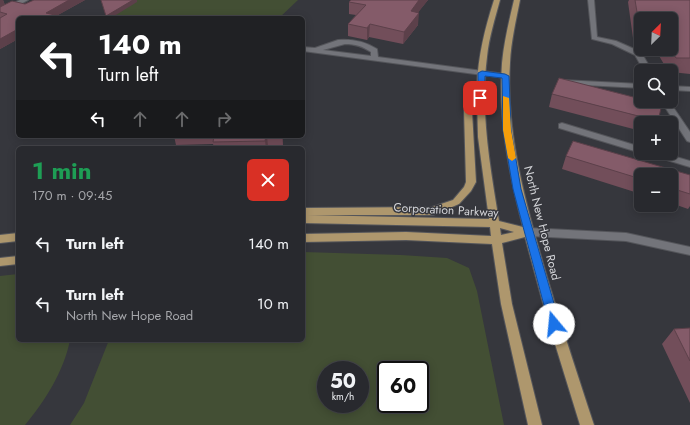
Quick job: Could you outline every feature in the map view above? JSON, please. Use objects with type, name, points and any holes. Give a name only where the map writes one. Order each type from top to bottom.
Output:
[{"type":"main road","points":[[497,0],[490,19],[481,78],[482,151],[503,286],[535,425]]},
{"type":"main road","name":"North New Hope Road","points":[[517,0],[507,44],[505,76],[507,130],[517,189],[550,309],[587,425]]},
{"type":"main road","points":[[305,212],[414,212],[440,210],[456,202],[468,189],[471,182],[468,111],[481,78]]},
{"type":"main road","name":"Corporation Parkway","points":[[305,219],[494,223],[529,232]]},
{"type":"main road","points":[[305,238],[406,236],[496,240],[529,232]]},
{"type":"main road","points":[[0,239],[16,237]]},
{"type":"main road","points":[[0,262],[16,260]]},
{"type":"street","points":[[0,13],[25,0]]},
{"type":"street","points":[[591,0],[594,38],[614,42],[638,54],[644,64]]},
{"type":"street","points":[[315,50],[335,42],[350,42],[367,45],[374,51],[375,59]]},
{"type":"street","points":[[305,49],[375,59],[481,78],[505,76]]},
{"type":"street","points":[[565,82],[634,86]]},
{"type":"street","points":[[678,88],[690,89]]},
{"type":"street","points":[[670,108],[690,139]]},
{"type":"street","points":[[562,126],[634,148]]},
{"type":"street","points":[[677,160],[690,164]]},
{"type":"street","points":[[529,232],[626,237],[690,252]]},
{"type":"green space","points":[[123,0],[298,0],[281,16],[106,16]]},
{"type":"green space","points":[[305,252],[447,258],[469,268],[477,291],[504,425],[70,425],[84,403],[108,342],[305,342]]},
{"type":"green space","points":[[16,274],[16,342],[70,342],[63,363],[53,385],[40,406],[25,425],[0,425],[0,276]]},
{"type":"building","points":[[34,0],[69,0],[46,13],[55,15],[53,16],[16,16],[16,30],[0,39],[0,18],[7,14],[0,12],[0,7],[12,1],[25,4]]},
{"type":"building","points":[[101,0],[133,0],[106,16]]},
{"type":"building","points":[[351,0],[419,0],[411,11],[419,13],[404,32],[370,24],[367,28],[348,24],[366,5],[349,2]]},
{"type":"building","points":[[635,0],[690,0],[690,58],[676,58],[675,56],[678,56],[678,12],[637,12]]},
{"type":"building","points":[[559,78],[634,97],[634,108],[661,108],[659,116],[638,116],[552,94]]},
{"type":"building","points":[[214,138],[266,138],[265,141],[213,142]]},
{"type":"building","points":[[573,141],[634,159],[634,160],[666,168],[634,168],[634,177],[566,156]]},
{"type":"building","points":[[678,172],[690,175],[690,194],[678,190]]},
{"type":"building","points":[[690,328],[690,361],[674,329]]},
{"type":"slow traffic","points":[[506,98],[507,130],[512,158]]},
{"type":"route","points":[[480,98],[482,73],[505,76],[507,130],[517,189],[554,324]]}]
